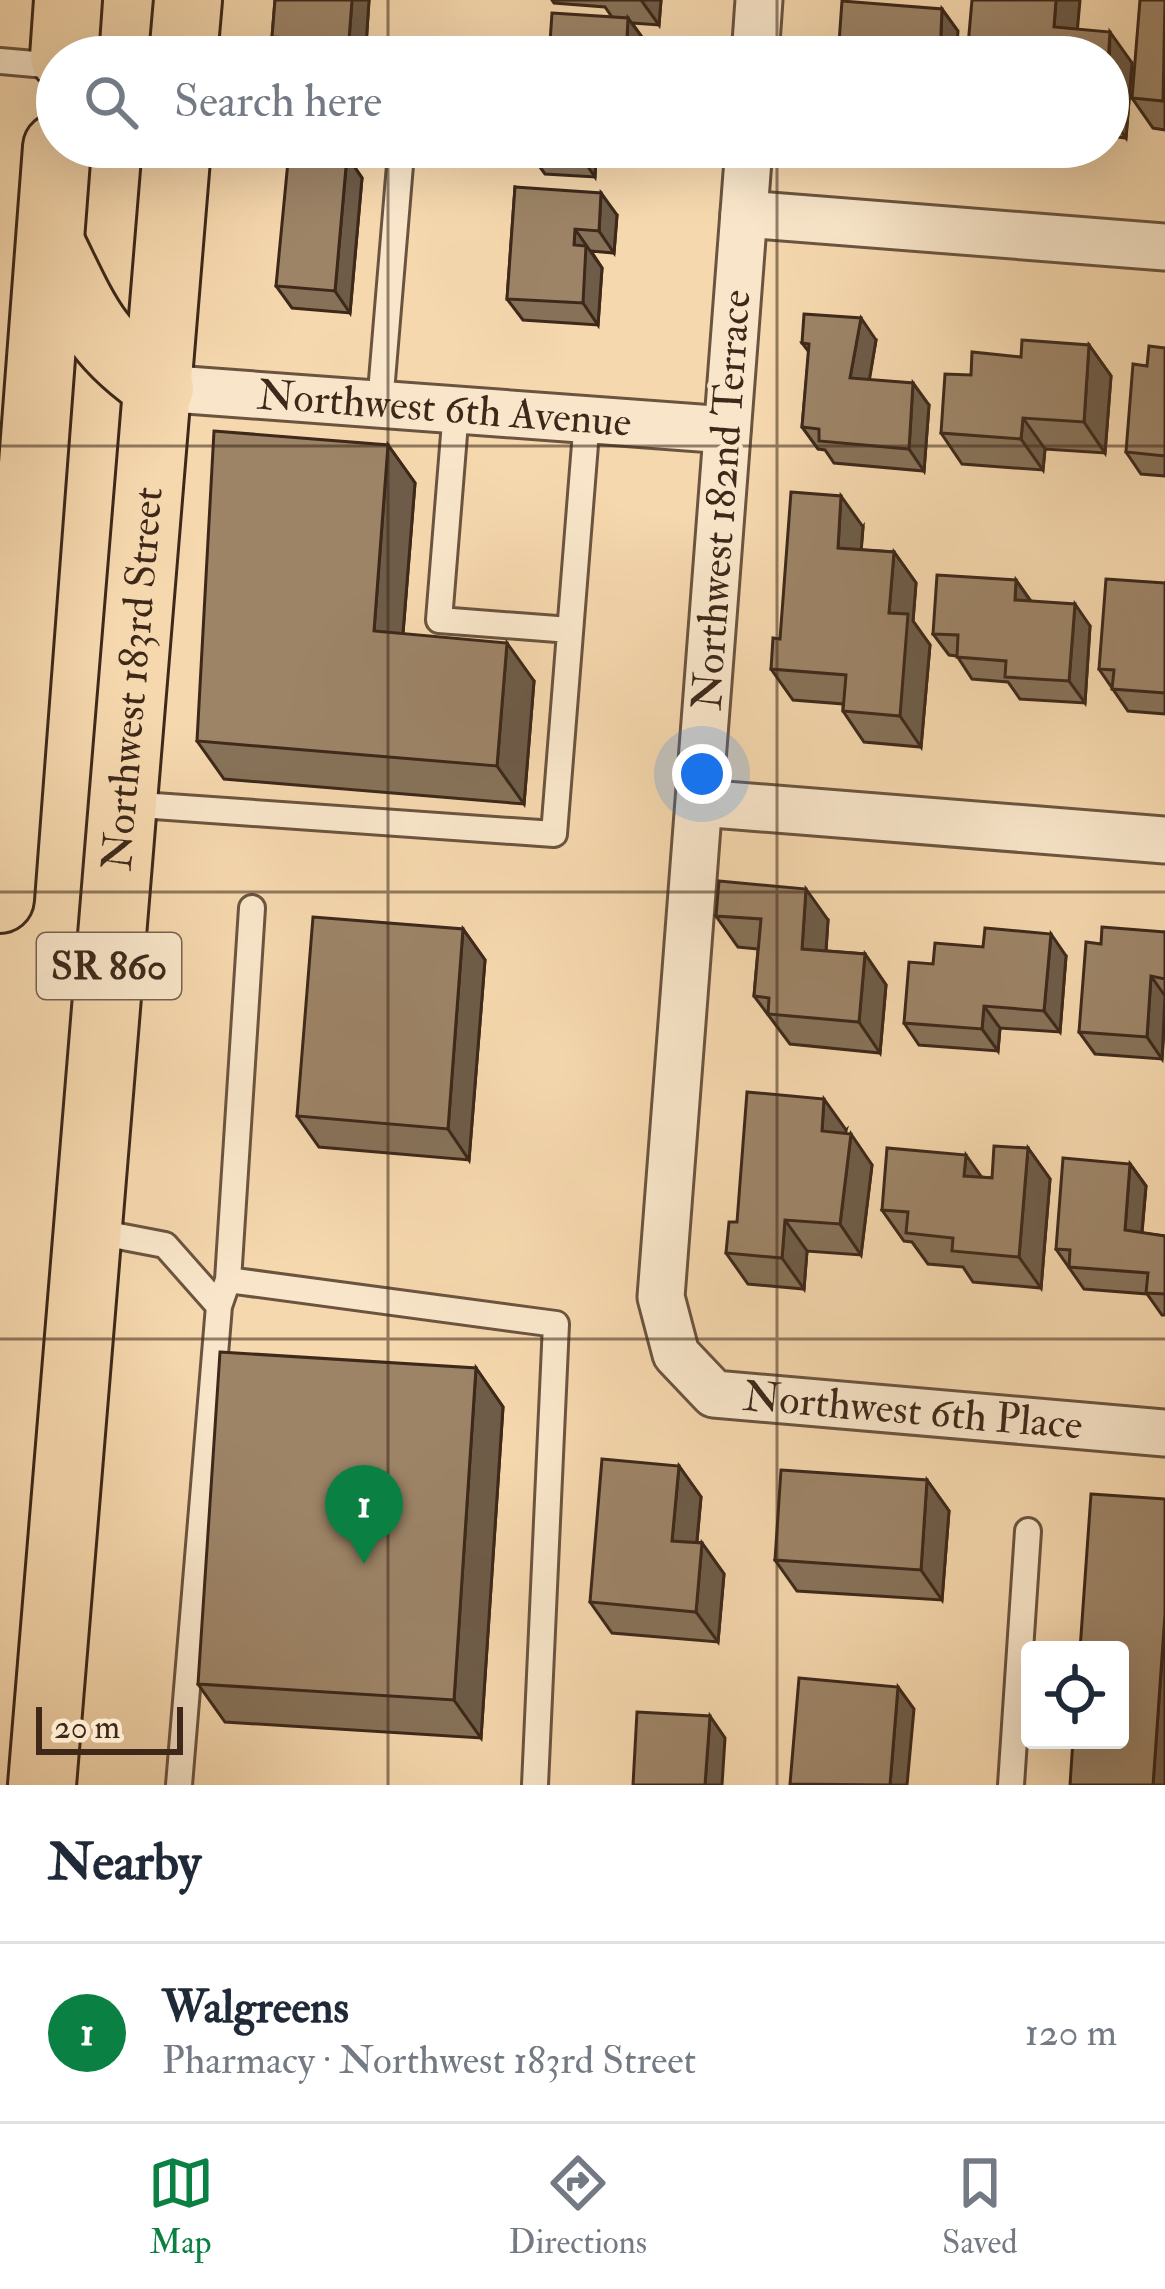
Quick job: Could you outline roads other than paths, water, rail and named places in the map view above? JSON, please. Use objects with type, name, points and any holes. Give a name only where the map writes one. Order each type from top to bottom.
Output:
[{"type":"main road","points":[[65,36],[68,0]]},
{"type":"main road","points":[[185,36],[188,0]]},
{"type":"main road","name":"SR 860","points":[[0,898],[17,452],[50,242],[55,168]]},
{"type":"main road","name":"Northwest 183rd Street","points":[[42,1785],[176,168]]},
{"type":"main road","points":[[50,242],[94,333],[124,363],[160,388]]},
{"type":"street","points":[[756,36],[759,0]]},
{"type":"street","name":"Northwest 182nd Terrace","points":[[676,1354],[661,1297],[747,168]]},
{"type":"street","points":[[744,214],[1165,247]]},
{"type":"street","name":"Northwest 6th Avenue","points":[[160,388],[727,430]]},
{"type":"street","points":[[700,802],[1165,840]]},
{"type":"street","name":"Northwest 6th Place","points":[[676,1354],[714,1394],[1165,1433]]},
{"type":"lane","points":[[0,61],[36,64]]},
{"type":"lane","points":[[380,404],[400,168]]},
{"type":"lane","points":[[456,410],[439,620],[570,631]]},
{"type":"lane","points":[[124,803],[554,833],[587,419]]},
{"type":"lane","points":[[179,1785],[219,1306],[228,1280],[252,908]]},
{"type":"lane","points":[[87,1230],[165,1245],[219,1306]]},
{"type":"lane","points":[[228,1280],[556,1324],[535,1785]]},
{"type":"lane","points":[[1011,1785],[1028,1531]]},
{"type":"place","name":"Walgreens","points":[[364,1564]]}]
